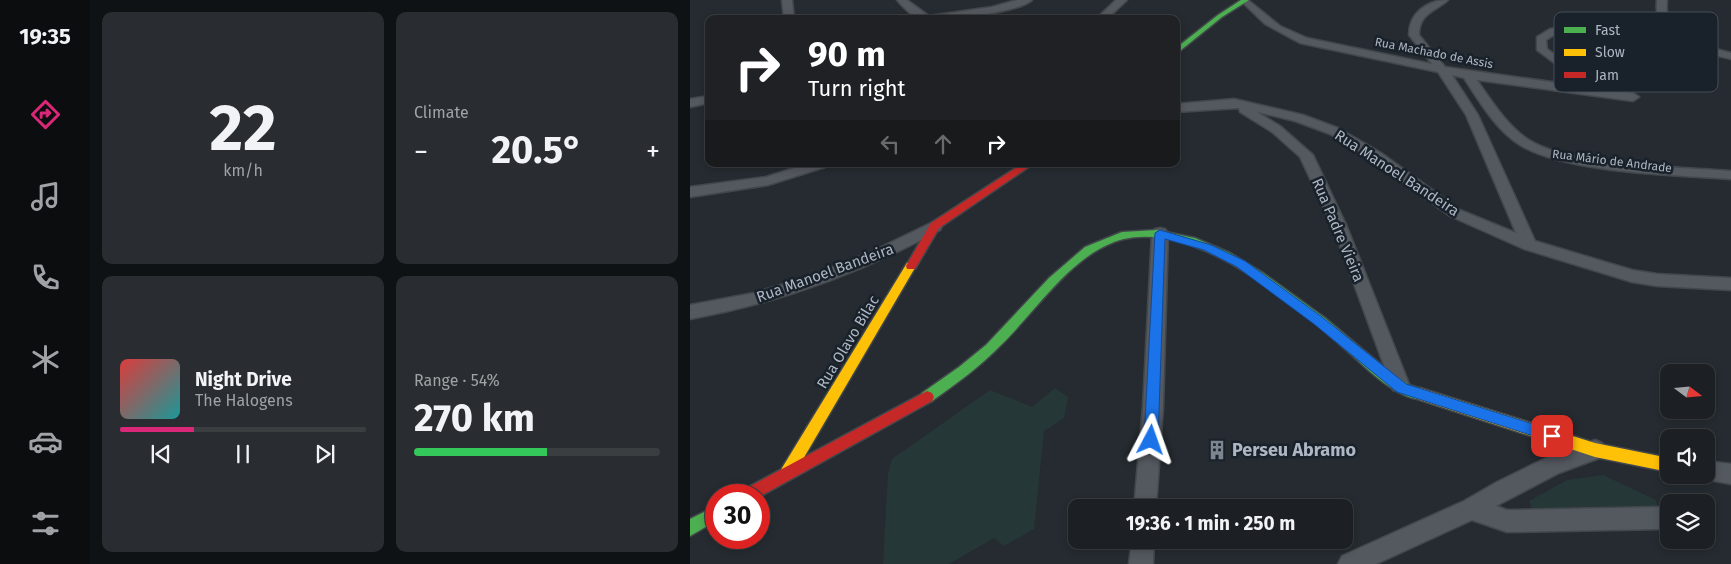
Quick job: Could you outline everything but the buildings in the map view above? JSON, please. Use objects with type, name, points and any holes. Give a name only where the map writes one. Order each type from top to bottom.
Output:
[{"type":"street","points":[[787,0],[789,15]]},
{"type":"street","points":[[902,0],[920,15]]},
{"type":"street","points":[[968,12],[969,0]]},
{"type":"street","points":[[950,15],[993,10],[1027,0]]},
{"type":"street","points":[[1102,0],[1104,15]]},
{"type":"street","points":[[1104,15],[1122,0]]},
{"type":"street","points":[[1180,49],[1220,16],[1245,0]]},
{"type":"street","name":"Rua Machado de Assis","points":[[1245,0],[1272,27],[1291,38],[1468,75],[1554,86]]},
{"type":"street","points":[[1443,0],[1424,10],[1416,19],[1413,27],[1414,36],[1455,87],[1472,115],[1529,245]]},
{"type":"street","points":[[1658,12],[1662,0]]},
{"type":"street","points":[[1554,32],[1545,35],[1541,39],[1542,50],[1554,59]]},
{"type":"street","points":[[1718,48],[1731,43]]},
{"type":"street","points":[[1718,52],[1731,56]]},
{"type":"street","name":"Rua Mário de Andrade","points":[[1468,75],[1483,99],[1509,129],[1525,143],[1545,153],[1613,164],[1731,175]]},
{"type":"street","name":"Rua Machado de Assis","points":[[1601,92],[1633,96]]},
{"type":"street","points":[[690,103],[705,100]]},
{"type":"street","name":"Rua Manoel Bandeira","points":[[1180,108],[1234,103],[1291,116],[1334,131],[1376,156],[1455,213],[1529,245],[1632,276],[1657,280],[1731,284]]},
{"type":"street","name":"Rua Padre Vieira","points":[[1234,103],[1276,128],[1306,154],[1340,227],[1402,388]]},
{"type":"street","points":[[690,192],[768,181],[811,167]]},
{"type":"street","name":"Rua Manoel Bandeira","points":[[698,311],[752,300],[864,262],[935,226],[1024,167]]},
{"type":"street","name":"Rua Olavo Bilac","points":[[787,473],[935,226]]},
{"type":"street","points":[[768,484],[914,406],[955,378],[997,342],[1072,263],[1090,249],[1119,235],[1142,232],[1160,233],[1207,247],[1241,264],[1318,320],[1402,388],[1595,450],[1660,463]]},
{"type":"street","points":[[1146,499],[1153,407],[1160,233]]},
{"type":"street","points":[[690,298],[698,311]]},
{"type":"street","points":[[1350,564],[1472,509],[1505,488],[1553,465],[1595,450]]},
{"type":"street","points":[[1715,472],[1731,474]]},
{"type":"street","points":[[1472,509],[1506,521],[1660,518]]},
{"type":"street","points":[[690,528],[705,519]]},
{"type":"street","points":[[1141,564],[1142,549]]},
{"type":"shaded area","points":[[1055,388],[1068,397],[1064,418],[1044,431],[1034,529],[1004,546],[994,538],[949,564],[883,564],[888,473],[892,459],[990,390],[1032,407]]},
{"type":"shaded area","points":[[1603,475],[1656,500],[1660,515],[1537,518],[1529,501],[1567,480]]},
{"type":"traffic: fast","points":[[1180,49],[1220,16],[1246,0]]},
{"type":"traffic: fast","points":[[927,397],[964,371],[990,349],[1053,281],[1089,250],[1122,236],[1156,234],[1191,241],[1226,256],[1291,298],[1395,383],[1404,389],[1420,394]]},
{"type":"traffic: fast","points":[[690,528],[705,519]]},
{"type":"traffic: slow","points":[[787,473],[911,266]]},
{"type":"traffic: slow","points":[[1420,394],[1595,450],[1660,463]]},
{"type":"traffic: jam","points":[[911,266],[935,226],[1024,167]]},
{"type":"traffic: jam","points":[[768,484],[927,397]]},
{"type":"place","name":"Perseu Abramo","points":[[1217,450]]},
{"type":"route","points":[[1151,440],[1160,233],[1207,247],[1241,264],[1318,320],[1402,388],[1450,406],[1552,436]]}]
